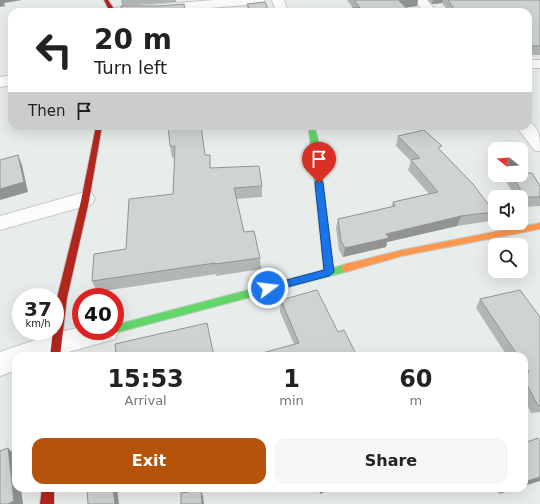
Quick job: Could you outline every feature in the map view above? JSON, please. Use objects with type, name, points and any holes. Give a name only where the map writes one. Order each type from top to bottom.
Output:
[{"type":"street","points":[[162,8],[259,0]]},
{"type":"street","points":[[420,0],[427,8]]},
{"type":"street","points":[[55,350],[67,276],[85,199],[98,130]]},
{"type":"street","points":[[312,130],[329,272]]},
{"type":"street","points":[[529,130],[540,146]]},
{"type":"street","points":[[0,223],[85,199]]},
{"type":"street","points":[[124,327],[402,253],[540,226]]},
{"type":"street","points":[[44,352],[55,350],[82,340]]},
{"type":"street","points":[[0,364],[12,360]]},
{"type":"street","points":[[48,492],[48,504]]},
{"type":"building","points":[[354,0],[405,0],[399,1],[407,8],[360,8]]},
{"type":"building","points":[[448,0],[540,0],[540,46],[532,46],[532,8],[453,8]]},
{"type":"building","points":[[265,2],[267,8],[249,8],[247,4]]},
{"type":"building","points":[[184,4],[184,8],[121,8],[121,6]]},
{"type":"building","points":[[168,130],[202,130],[205,155],[210,155],[210,168],[259,166],[262,186],[234,188],[244,232],[254,231],[260,258],[92,281],[94,254],[126,249],[129,199],[173,194],[175,146],[170,146]]},
{"type":"building","points":[[424,130],[442,146],[438,148],[473,184],[488,204],[488,213],[461,216],[386,234],[389,238],[345,248],[341,241],[338,219],[395,206],[393,202],[438,192],[411,160],[420,158],[398,136]]},
{"type":"building","points":[[18,155],[24,182],[0,189],[0,160]]},
{"type":"building","points":[[528,173],[532,173],[540,186],[540,197],[528,197],[528,190],[521,190],[516,182],[528,182]]},
{"type":"building","points":[[317,290],[338,332],[344,330],[355,352],[266,352],[299,343],[281,300]]},
{"type":"building","points":[[520,290],[540,317],[540,405],[538,406],[528,387],[528,352],[515,352],[480,299]]},
{"type":"building","points":[[207,323],[213,352],[116,352],[115,344]]},
{"type":"building","points":[[538,438],[540,441],[540,477],[528,481],[528,442]]},
{"type":"building","points":[[8,448],[14,501],[8,504],[0,504],[0,451]]},
{"type":"building","points":[[87,492],[114,492],[115,504],[88,504]]},
{"type":"building","points":[[201,492],[202,504],[181,504],[181,493]]},
{"type":"traffic: fast","points":[[312,130],[329,272]]},
{"type":"traffic: fast","points":[[124,327],[346,268]]},
{"type":"traffic: slow","points":[[346,268],[402,253],[540,226]]},
{"type":"traffic: jam","points":[[106,0],[111,8]]},
{"type":"traffic: jam","points":[[55,352],[62,298],[85,201],[98,130]]},
{"type":"traffic: jam","points":[[47,504],[48,492]]},
{"type":"route","points":[[268,288],[329,272],[319,183]]}]
